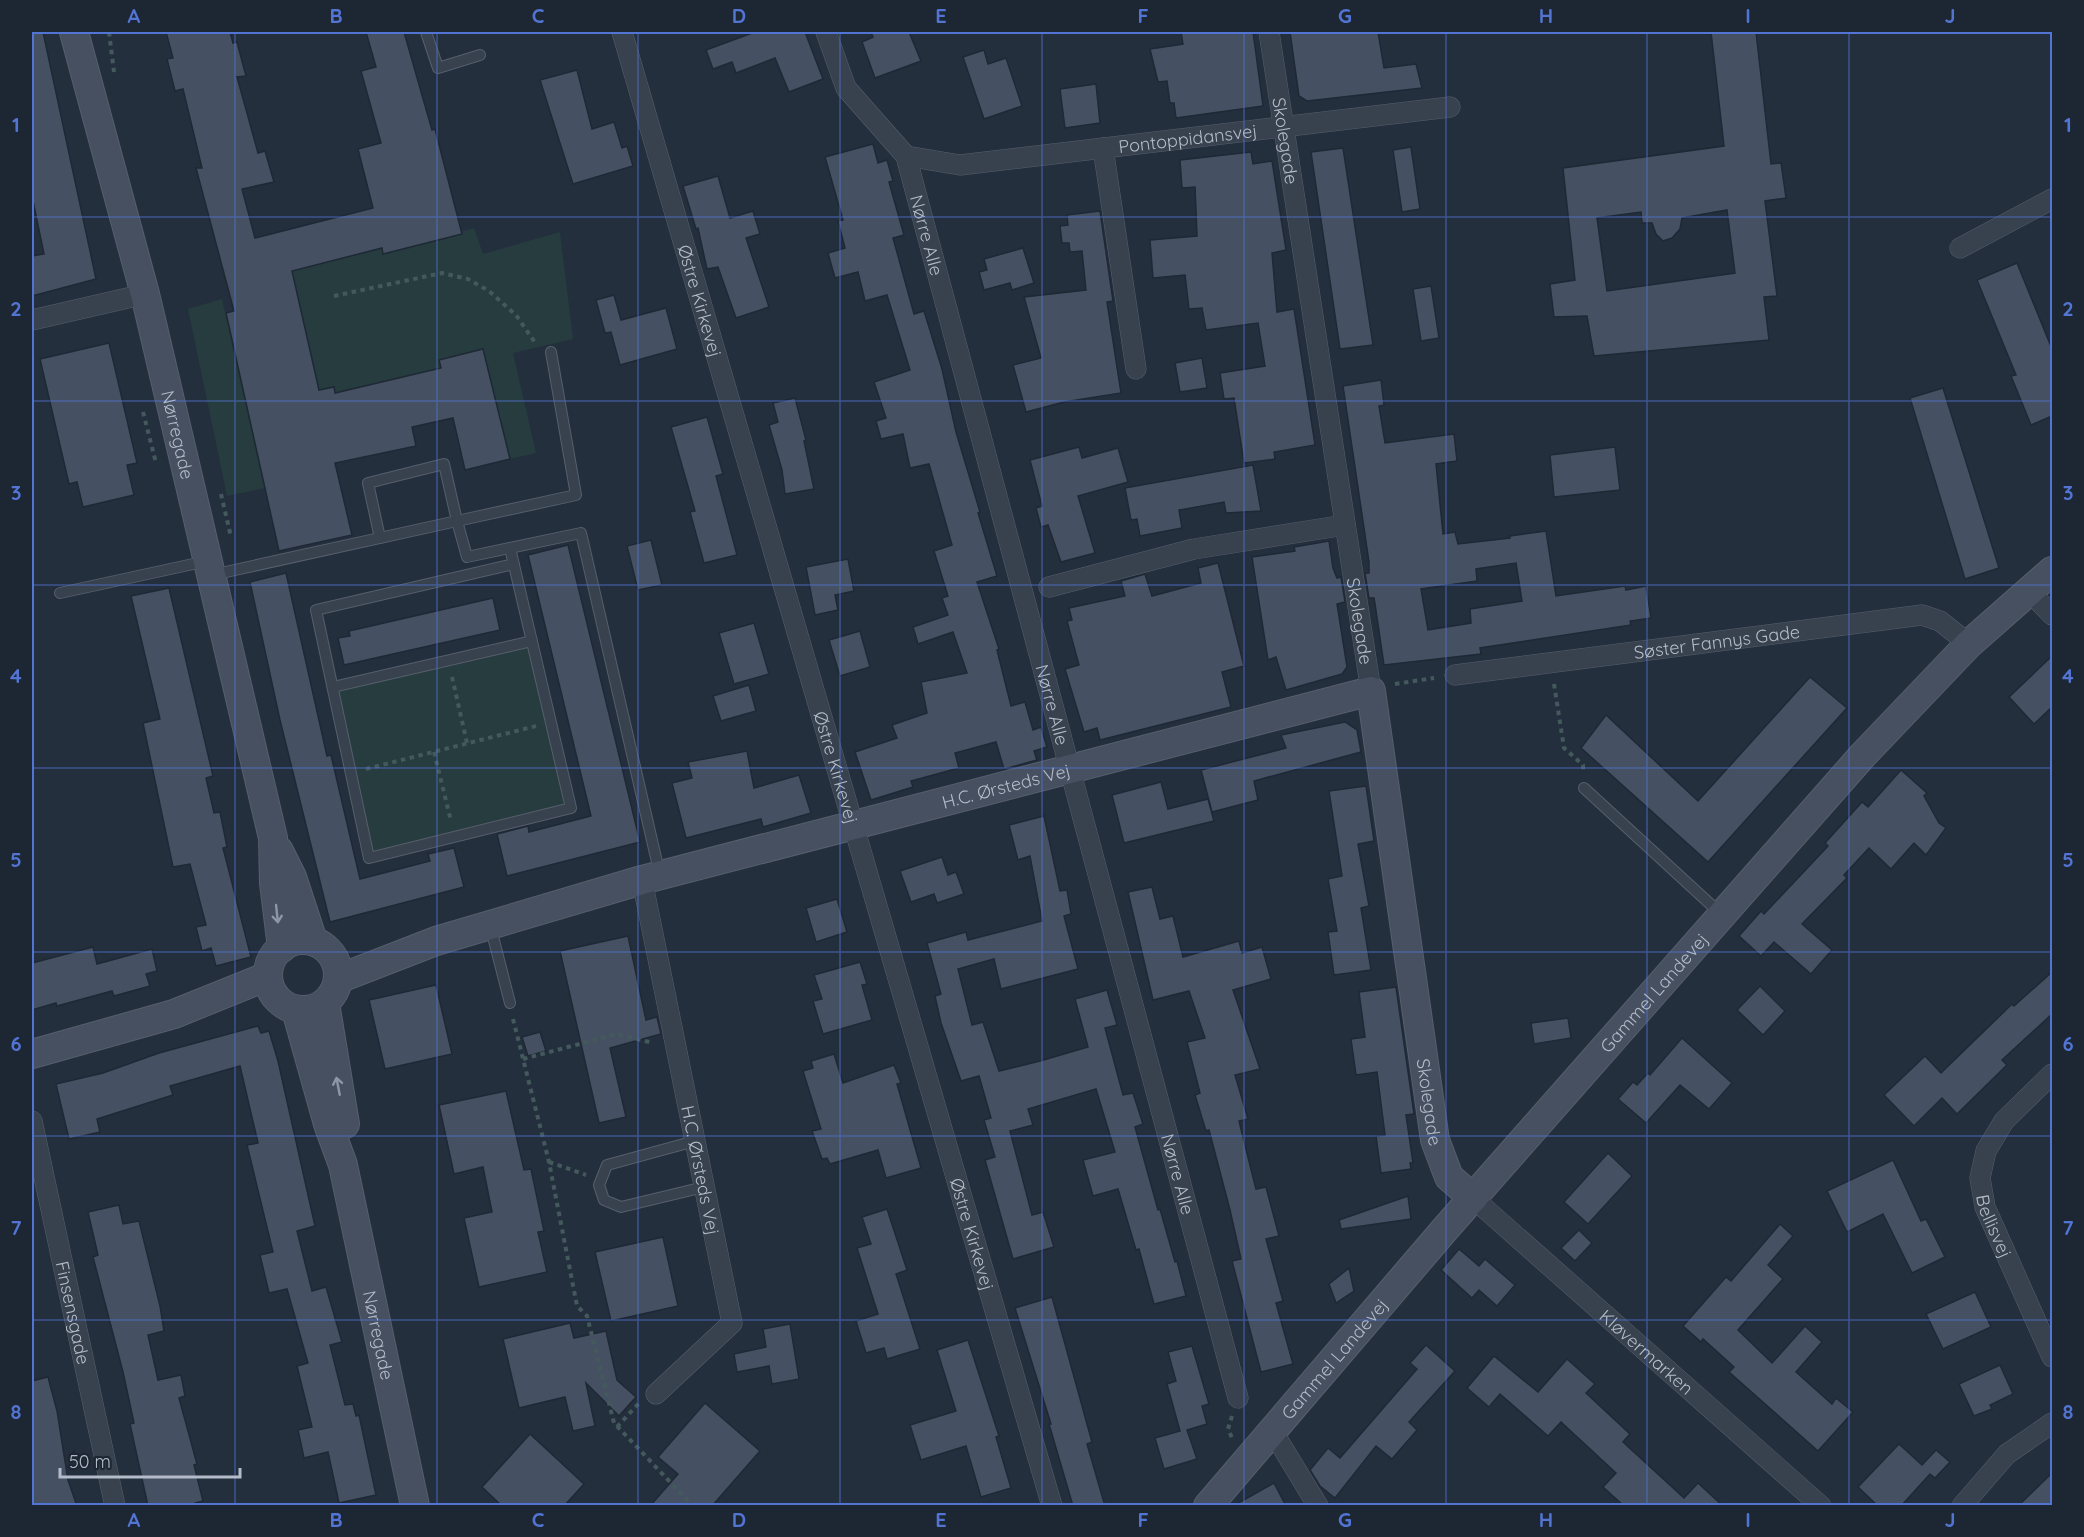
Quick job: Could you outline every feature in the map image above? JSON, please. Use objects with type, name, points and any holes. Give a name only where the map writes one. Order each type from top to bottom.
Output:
[{"type":"street","name":"Nørregade","points":[[74,32],[144,294],[273,838],[274,883],[282,948]]},
{"type":"street","name":"Østre Kirkevej","points":[[622,32],[1052,1506]]},
{"type":"street","name":"Nørre Alle","points":[[826,32],[846,88],[906,156],[1238,1398]]},
{"type":"street","name":"Skolegade","points":[[1269,32],[1345,525],[1383,692],[1435,1140],[1449,1177],[1473,1198]]},
{"type":"street","name":"Pontoppidansvej","points":[[906,156],[960,165],[1450,107]]},
{"type":"street","name":"Pontoppidansvej","points":[[1103,148],[1136,369]]},
{"type":"street","points":[[1960,248],[2052,199]]},
{"type":"street","points":[[32,320],[144,294]]},
{"type":"street","points":[[1049,587],[1194,549],[1345,525]]},
{"type":"street","name":"Gammel Landevej","points":[[1208,1506],[1473,1198],[1863,755],[1969,644],[2052,571]]},
{"type":"street","points":[[2030,591],[2052,615]]},
{"type":"street","name":"Søster Fannys Gade","points":[[1455,675],[1922,615],[1940,621],[1969,644]]},
{"type":"street","name":"H.C. Ørsteds Vej","points":[[327,970],[436,941],[651,878],[1070,769],[1383,692]]},
{"type":"street","name":"Nørregade","points":[[273,838],[292,877],[327,970],[345,1119],[343,1165]]},
{"type":"street","name":"H.C. Ørsteds Vej","points":[[651,878],[675,1040],[732,1323],[656,1394]]},
{"type":"street","points":[[32,1054],[174,1014],[280,995],[307,1010],[327,970],[297,941],[282,948],[269,965],[280,995]]},
{"type":"street","name":"Nørregade","points":[[280,995],[343,1165],[415,1506]]},
{"type":"street","name":"Bellisvej","points":[[2052,1074],[2004,1121],[1986,1152],[1980,1178],[1985,1208],[2052,1357]]},
{"type":"street","name":"Finsensgade","points":[[32,1121],[115,1506]]},
{"type":"street","name":"Kløvermarken","points":[[1473,1198],[1821,1506]]},
{"type":"street","points":[[1962,1506],[2007,1454],[2052,1423]]},
{"type":"street","name":"Gammel Landevej","points":[[1273,1432],[1318,1506]]},
{"type":"lane","points":[[426,32],[438,68],[480,55]]},
{"type":"lane","points":[[60,593],[380,538],[576,495],[551,352]]},
{"type":"lane","points":[[380,538],[368,483],[444,464],[467,557],[581,533],[651,878]]},
{"type":"lane","points":[[510,548],[514,564],[571,808],[369,858],[316,610],[514,564]]},
{"type":"lane","points":[[333,687],[532,641]]},
{"type":"lane","points":[[1584,788],[1722,914]]},
{"type":"lane","points":[[490,925],[510,1004]]},
{"type":"lane","points":[[695,1141],[607,1165],[599,1185],[604,1200],[621,1207],[704,1187]]},
{"type":"path","points":[[334,296],[442,273],[468,279],[489,291],[516,315],[540,350],[551,352]]},
{"type":"path","points":[[448,660],[468,744]]},
{"type":"path","points":[[1550,663],[1564,748],[1583,765],[1584,788]]},
{"type":"path","points":[[1383,692],[1394,684],[1455,675]]},
{"type":"path","points":[[351,773],[551,723]]},
{"type":"path","points":[[434,752],[455,837]]},
{"type":"path","points":[[510,1004],[549,1162],[577,1306],[587,1316],[614,1423],[693,1506]]},
{"type":"path","points":[[524,1059],[617,1034],[648,1044],[675,1040]]},
{"type":"path","points":[[549,1162],[601,1180]]},
{"type":"path","points":[[617,1427],[637,1404],[656,1394]]},
{"type":"path","points":[[1235,1446],[1228,1429],[1238,1398]]},
{"type":"green space","points":[[474,228],[483,254],[560,232],[573,339],[513,353],[536,453],[510,459],[483,349],[439,360],[441,368],[335,393],[319,390],[298,297],[266,278],[381,248],[383,254]]},
{"type":"green space","points":[[222,299],[265,488],[227,496],[188,309]]},
{"type":"green space","points":[[532,641],[571,808],[369,858],[333,687]]},
{"type":"building","points":[[32,32],[43,32],[96,279],[32,296],[32,256],[44,254],[32,196]]},
{"type":"building","points":[[166,32],[230,32],[233,43],[237,42],[246,76],[237,77],[258,153],[265,151],[274,182],[242,189],[255,238],[373,208],[358,149],[381,143],[361,71],[376,67],[366,32],[404,32],[432,130],[435,129],[462,234],[383,254],[382,248],[292,271],[319,390],[334,387],[335,393],[441,368],[439,360],[483,349],[510,459],[465,470],[453,418],[412,427],[416,446],[335,463],[352,535],[279,551],[226,313],[234,311],[196,168],[202,168],[183,89],[175,91],[167,59],[173,58]]},
{"type":"building","points":[[755,32],[805,32],[823,79],[789,92],[775,58],[736,73],[732,62],[713,69],[706,50]]},
{"type":"building","points":[[871,32],[909,32],[921,61],[875,78],[862,42],[873,37]]},
{"type":"building","points":[[1181,32],[1253,32],[1263,106],[1176,118],[1174,103],[1170,103],[1167,81],[1158,82],[1150,49],[1183,44]]},
{"type":"building","points":[[1290,32],[1378,32],[1384,68],[1416,64],[1422,88],[1307,101],[1299,96]]},
{"type":"building","points":[[1711,32],[1756,32],[1771,164],[1781,163],[1786,198],[1765,201],[1777,296],[1764,297],[1769,340],[1594,356],[1587,316],[1554,317],[1550,284],[1575,280],[1563,168],[1724,146]],"holes":[[[1727,210],[1735,273],[1607,291],[1597,218],[1641,212],[1642,223],[1652,223],[1656,234],[1663,241],[1672,238],[1680,229],[1682,218]]]},
{"type":"building","points":[[984,50],[988,64],[1006,58],[1022,106],[984,119],[963,57]]},
{"type":"building","points":[[577,70],[592,129],[614,122],[622,148],[627,146],[633,166],[573,184],[540,80]]},
{"type":"building","points":[[1096,84],[1100,123],[1065,128],[1060,89]]},
{"type":"building","points":[[873,144],[878,163],[887,160],[893,181],[889,182],[904,235],[893,238],[914,314],[924,311],[942,369],[956,432],[997,576],[977,582],[999,649],[997,650],[1011,706],[1025,702],[1033,730],[1041,727],[1047,747],[1034,751],[1037,760],[1004,769],[996,742],[955,753],[959,768],[911,781],[913,787],[871,800],[855,752],[897,738],[892,725],[927,713],[921,682],[967,673],[953,632],[918,644],[913,627],[948,615],[942,598],[948,596],[934,551],[952,545],[929,464],[910,468],[903,434],[881,439],[876,421],[886,418],[874,382],[910,370],[887,295],[865,301],[858,272],[835,278],[828,253],[845,248],[838,221],[843,220],[825,157]]},
{"type":"building","points":[[1411,147],[1420,209],[1402,212],[1393,150]]},
{"type":"building","points":[[1343,148],[1373,345],[1340,349],[1311,152]]},
{"type":"building","points":[[1251,152],[1253,164],[1272,161],[1286,250],[1272,253],[1277,312],[1294,309],[1315,445],[1274,452],[1275,459],[1244,463],[1234,398],[1224,399],[1220,373],[1265,366],[1258,323],[1206,330],[1202,308],[1189,309],[1185,275],[1153,278],[1150,240],[1197,236],[1195,187],[1182,188],[1180,160]]},
{"type":"building","points":[[718,176],[730,218],[753,211],[760,234],[746,238],[769,307],[736,318],[718,267],[707,269],[698,228],[696,229],[683,186]]},
{"type":"building","points":[[1100,211],[1113,301],[1107,302],[1121,393],[1064,402],[1026,412],[1013,365],[1041,358],[1024,297],[1086,290],[1082,251],[1070,252],[1069,243],[1062,243],[1060,226],[1068,225],[1067,215]]},
{"type":"building","points":[[1023,248],[1034,283],[1012,290],[1010,283],[984,290],[979,272],[987,270],[984,259]]},
{"type":"building","points":[[2017,263],[2052,349],[2052,416],[2031,425],[2011,376],[2016,375],[1977,280]]},
{"type":"building","points":[[1431,286],[1439,338],[1421,341],[1413,289]]},
{"type":"building","points":[[614,295],[621,320],[666,308],[677,349],[620,365],[611,332],[605,333],[596,300]]},
{"type":"building","points":[[109,343],[137,463],[127,465],[134,495],[83,507],[77,482],[69,484],[40,359]]},
{"type":"building","points":[[1202,358],[1207,388],[1180,392],[1175,363]]},
{"type":"building","points":[[1381,380],[1384,405],[1379,406],[1385,443],[1454,434],[1457,461],[1436,464],[1443,534],[1455,532],[1458,544],[1546,531],[1556,596],[1625,586],[1626,590],[1646,586],[1651,618],[1630,621],[1631,625],[1480,648],[1481,654],[1384,665],[1374,598],[1369,598],[1365,573],[1369,573],[1369,562],[1343,386]],"holes":[[[1516,563],[1522,601],[1470,609],[1471,623],[1428,630],[1421,589],[1477,581],[1476,569]]]},
{"type":"building","points":[[1943,388],[1999,568],[1965,579],[1910,398]]},
{"type":"building","points":[[795,398],[806,440],[804,441],[814,489],[785,494],[782,470],[769,425],[778,422],[773,403]]},
{"type":"building","points":[[707,417],[723,474],[716,476],[737,555],[704,563],[690,512],[695,511],[671,427]]},
{"type":"building","points":[[1079,447],[1082,458],[1118,448],[1128,482],[1078,496],[1095,553],[1061,562],[1048,525],[1041,527],[1036,508],[1042,506],[1030,460]]},
{"type":"building","points":[[1615,447],[1620,490],[1554,497],[1550,455]]},
{"type":"building","points":[[1253,465],[1261,511],[1226,513],[1224,502],[1179,510],[1182,528],[1140,536],[1137,519],[1131,520],[1125,488]]},
{"type":"building","points":[[651,540],[662,585],[638,590],[627,546]]},
{"type":"building","points":[[1329,541],[1333,568],[1337,578],[1341,577],[1345,602],[1337,604],[1347,667],[1342,674],[1286,690],[1276,657],[1268,660],[1252,557],[1295,551],[1294,547]]},
{"type":"building","points":[[568,545],[640,842],[507,876],[497,834],[528,826],[529,832],[591,816],[528,555]]},
{"type":"building","points":[[848,559],[854,591],[835,595],[838,610],[815,615],[806,567]]},
{"type":"building","points":[[1218,563],[1244,666],[1222,672],[1231,707],[1100,740],[1097,728],[1084,732],[1065,669],[1079,665],[1067,621],[1072,620],[1069,608],[1125,596],[1121,581],[1145,574],[1152,596],[1201,583],[1198,568]]},
{"type":"building","points":[[286,573],[327,756],[331,755],[360,879],[430,861],[428,854],[454,848],[464,887],[330,922],[280,720],[250,582]]},
{"type":"building","points":[[169,588],[213,776],[206,778],[214,813],[220,812],[227,847],[223,848],[251,957],[216,966],[211,948],[202,951],[196,927],[206,925],[190,864],[173,867],[143,723],[160,719],[131,596]]},
{"type":"building","points":[[493,598],[500,630],[344,665],[338,638],[350,636],[349,631]]},
{"type":"building","points":[[754,623],[769,674],[734,684],[719,633]]},
{"type":"building","points":[[860,631],[870,667],[840,676],[829,640]]},
{"type":"building","points":[[2052,656],[2052,707],[2034,724],[2009,697]]},
{"type":"building","points":[[1810,677],[1847,708],[1708,862],[1581,748],[1606,715],[1698,801]]},
{"type":"building","points":[[749,685],[756,711],[721,721],[713,696]]},
{"type":"building","points":[[1345,722],[1357,730],[1361,752],[1254,781],[1258,800],[1212,812],[1201,770],[1286,748],[1281,735]]},
{"type":"building","points":[[747,751],[754,788],[799,775],[811,813],[763,827],[761,819],[686,838],[672,783],[692,778],[688,762]]},
{"type":"building","points":[[1901,770],[1927,793],[1924,796],[1939,823],[1946,828],[1926,855],[1914,843],[1891,869],[1869,848],[1844,875],[1847,878],[1802,924],[1832,950],[1811,974],[1774,942],[1761,956],[1739,936],[1761,911],[1764,914],[1828,846],[1825,843],[1862,802],[1868,807]]},
{"type":"building","points":[[1161,782],[1168,809],[1208,799],[1214,821],[1124,843],[1112,795]]},
{"type":"building","points":[[1366,786],[1374,841],[1358,844],[1369,906],[1361,908],[1371,970],[1334,975],[1328,932],[1337,931],[1328,879],[1342,876],[1329,791]]},
{"type":"building","points":[[1044,816],[1060,891],[1067,890],[1071,914],[1064,916],[1078,969],[1001,989],[994,959],[958,969],[972,1025],[983,1022],[999,1071],[1040,1061],[1088,1047],[1075,999],[1107,990],[1117,1025],[1105,1028],[1123,1095],[1133,1093],[1143,1124],[1135,1127],[1158,1210],[1160,1209],[1175,1262],[1177,1261],[1186,1296],[1154,1304],[1139,1249],[1136,1250],[1118,1189],[1093,1196],[1083,1160],[1115,1152],[1096,1089],[1028,1109],[1033,1125],[1010,1131],[1032,1215],[1043,1212],[1054,1247],[1013,1259],[985,1160],[995,1157],[984,1120],[991,1118],[979,1076],[961,1081],[941,1023],[935,996],[941,994],[927,943],[966,932],[968,940],[1042,921],[1030,856],[1018,860],[1009,825]]},
{"type":"building","points":[[942,857],[948,875],[956,872],[964,894],[937,903],[934,894],[911,902],[900,871]]},
{"type":"building","points":[[1152,887],[1160,919],[1173,916],[1183,957],[1239,941],[1242,953],[1262,947],[1271,979],[1233,990],[1260,1069],[1235,1075],[1248,1119],[1239,1121],[1256,1189],[1266,1187],[1279,1236],[1266,1239],[1283,1301],[1276,1303],[1293,1364],[1261,1372],[1232,1261],[1241,1259],[1230,1210],[1209,1130],[1206,1131],[1195,1095],[1200,1093],[1187,1042],[1205,1038],[1189,991],[1153,1000],[1128,892]]},
{"type":"building","points":[[837,899],[847,932],[816,942],[806,908]]},
{"type":"building","points":[[628,936],[646,1020],[657,1017],[661,1034],[610,1048],[626,1117],[599,1123],[560,951]]},
{"type":"building","points":[[93,947],[97,964],[152,949],[157,971],[146,974],[150,986],[114,996],[112,991],[57,1006],[56,1003],[32,1010],[32,963]]},
{"type":"building","points":[[860,962],[867,984],[862,985],[872,1020],[823,1034],[813,1001],[822,999],[814,975]]},
{"type":"building","points":[[2052,972],[2052,1014],[2002,1060],[2007,1065],[1957,1114],[1942,1098],[1914,1126],[1884,1095],[1925,1056],[1941,1073],[2012,1004],[2014,1006]]},
{"type":"building","points":[[436,985],[452,1054],[385,1069],[369,1000]]},
{"type":"building","points":[[1760,986],[1785,1011],[1763,1035],[1737,1010]]},
{"type":"building","points":[[1396,987],[1414,1114],[1406,1115],[1413,1163],[1410,1163],[1411,1169],[1381,1173],[1376,1136],[1385,1135],[1377,1072],[1356,1075],[1351,1039],[1365,1037],[1359,992]]},
{"type":"building","points":[[1568,1018],[1571,1038],[1534,1044],[1531,1023]]},
{"type":"building","points":[[258,1026],[261,1033],[269,1031],[278,1061],[315,1226],[297,1231],[312,1291],[326,1287],[342,1342],[330,1345],[345,1405],[353,1404],[356,1416],[359,1415],[376,1495],[339,1503],[328,1452],[304,1458],[298,1430],[312,1427],[297,1366],[308,1363],[287,1289],[269,1293],[260,1255],[273,1252],[247,1145],[258,1143],[240,1066],[170,1086],[173,1095],[97,1119],[100,1132],[69,1139],[56,1084],[103,1073],[159,1053]]},
{"type":"building","points":[[540,1032],[546,1051],[528,1056],[522,1037]]},
{"type":"building","points":[[1682,1038],[1732,1083],[1709,1109],[1680,1085],[1646,1123],[1618,1099],[1633,1082],[1637,1085],[1648,1073],[1650,1075]]},
{"type":"building","points":[[834,1054],[843,1083],[894,1065],[901,1083],[897,1084],[921,1168],[886,1178],[878,1150],[830,1164],[827,1158],[822,1159],[812,1131],[821,1129],[803,1071],[813,1068],[811,1061]]},
{"type":"building","points":[[506,1091],[524,1170],[531,1169],[544,1231],[538,1232],[547,1272],[479,1287],[464,1218],[492,1212],[483,1167],[454,1174],[439,1105]]},
{"type":"building","points":[[1608,1153],[1632,1176],[1588,1224],[1564,1202]]},
{"type":"building","points":[[1893,1160],[1921,1221],[1926,1219],[1945,1257],[1912,1273],[1883,1214],[1847,1232],[1827,1191]]},
{"type":"building","points":[[1408,1196],[1411,1219],[1341,1229],[1339,1220]]},
{"type":"building","points":[[119,1205],[123,1224],[139,1221],[160,1306],[164,1331],[148,1335],[158,1380],[181,1375],[185,1396],[179,1398],[197,1464],[194,1465],[203,1501],[195,1503],[196,1506],[148,1506],[130,1424],[134,1423],[123,1372],[93,1257],[98,1255],[88,1212]]},
{"type":"building","points":[[887,1209],[907,1270],[896,1274],[920,1349],[887,1359],[884,1348],[866,1353],[856,1321],[878,1314],[857,1248],[871,1244],[862,1217]]},
{"type":"building","points":[[1780,1224],[1793,1236],[1768,1265],[1783,1279],[1738,1330],[1772,1363],[1805,1326],[1822,1342],[1796,1372],[1832,1404],[1836,1398],[1853,1412],[1818,1451],[1729,1372],[1734,1367],[1703,1339],[1701,1342],[1683,1326],[1726,1277],[1731,1281]]},
{"type":"building","points":[[1579,1230],[1592,1243],[1575,1261],[1561,1248]]},
{"type":"building","points":[[663,1237],[678,1306],[611,1321],[595,1252]]},
{"type":"building","points":[[1459,1249],[1479,1266],[1485,1259],[1515,1285],[1497,1306],[1479,1290],[1472,1298],[1441,1270]]},
{"type":"building","points":[[1349,1268],[1354,1291],[1336,1303],[1329,1284]]},
{"type":"building","points":[[1975,1292],[1991,1327],[1943,1349],[1926,1314]]},
{"type":"building","points":[[1052,1297],[1092,1442],[1087,1444],[1105,1506],[1073,1506],[1049,1424],[1051,1424],[1015,1308]]},
{"type":"building","points":[[570,1323],[574,1338],[606,1331],[617,1380],[636,1397],[619,1416],[586,1383],[595,1426],[573,1431],[565,1397],[519,1408],[503,1339]]},
{"type":"building","points":[[790,1324],[799,1379],[772,1384],[769,1366],[737,1372],[734,1354],[766,1347],[763,1329]]},
{"type":"building","points":[[968,1340],[999,1436],[996,1437],[1011,1488],[981,1497],[966,1446],[921,1460],[910,1425],[956,1411],[937,1350]]},
{"type":"building","points":[[1426,1345],[1455,1371],[1409,1422],[1417,1430],[1392,1459],[1376,1446],[1335,1498],[1320,1486],[1310,1470],[1328,1448],[1340,1458],[1417,1369],[1410,1363]]},
{"type":"building","points":[[1192,1346],[1209,1404],[1202,1406],[1207,1424],[1187,1430],[1197,1459],[1164,1469],[1155,1438],[1180,1431],[1167,1384],[1176,1381],[1168,1352]]},
{"type":"building","points":[[1494,1356],[1538,1392],[1567,1359],[1595,1384],[1586,1393],[1630,1434],[1623,1442],[1684,1498],[1698,1483],[1723,1506],[1624,1506],[1603,1487],[1616,1473],[1561,1422],[1548,1436],[1500,1394],[1489,1407],[1467,1388]]},
{"type":"building","points":[[2000,1365],[2013,1394],[1990,1405],[1992,1409],[1974,1416],[1959,1384]]},
{"type":"building","points":[[48,1377],[57,1411],[68,1480],[77,1506],[32,1506],[32,1381]]},
{"type":"building","points":[[705,1403],[760,1451],[712,1506],[650,1506],[678,1474],[658,1457]]},
{"type":"building","points":[[530,1434],[584,1484],[564,1506],[502,1506],[482,1487]]},
{"type":"building","points":[[1899,1444],[1922,1465],[1936,1450],[1950,1462],[1935,1478],[1930,1474],[1901,1506],[1878,1506],[1858,1487]]},
{"type":"building","points":[[2052,1473],[2052,1506],[2018,1506]]},
{"type":"building","points":[[1274,1483],[1286,1506],[1233,1506]]}]
